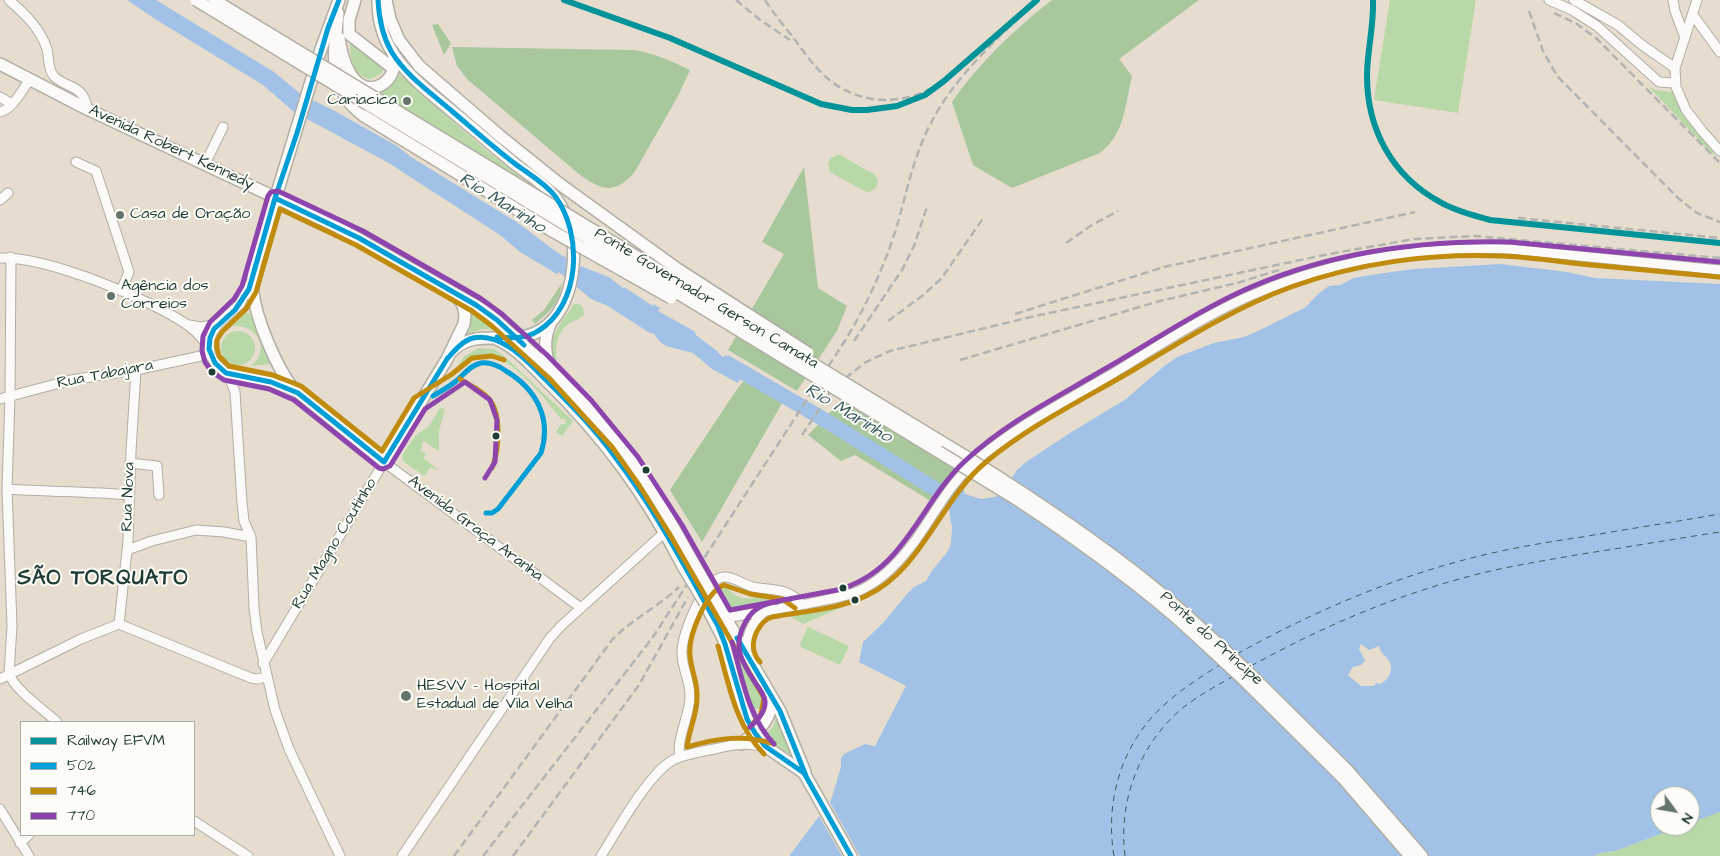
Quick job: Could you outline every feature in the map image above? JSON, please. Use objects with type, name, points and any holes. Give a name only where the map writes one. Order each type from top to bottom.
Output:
[{"type":"main road","name":"Ponte Governador Gerson Camata","points":[[196,0],[963,467]]},
{"type":"main road","name":"Ponte Governador Gerson Camata","points":[[214,0],[940,441],[963,467]]},
{"type":"main road","points":[[340,0],[334,56],[338,82],[346,98],[364,116],[594,255],[796,366]]},
{"type":"main road","name":"Avenida Graça Aranha","points":[[340,0],[328,28],[253,273],[254,299],[263,328],[283,374],[298,393],[384,462]]},
{"type":"main road","points":[[378,0],[381,27],[395,60],[416,81],[550,191],[563,208],[569,224],[573,245],[573,268],[569,288],[562,306],[547,333],[545,347],[548,361],[554,373]]},
{"type":"main road","points":[[386,0],[390,19],[399,40],[419,66],[500,136],[561,185],[676,268],[742,309],[940,441]]},
{"type":"main road","points":[[356,1],[349,20],[349,34],[390,66],[395,60]]},
{"type":"main road","points":[[337,26],[347,67],[353,78],[360,84],[370,87],[383,84],[391,77],[395,60]]},
{"type":"main road","name":"Avenida Robert Kennedy","points":[[0,64],[87,109],[359,238],[487,312],[517,338],[602,423],[632,461],[675,529],[690,557],[723,638],[747,718],[755,734],[772,751],[799,768],[806,776]]},
{"type":"main road","name":"Rua Magno Coutinho","points":[[384,462],[447,359],[465,320],[463,305],[454,293]]},
{"type":"main road","points":[[447,359],[455,348],[466,341],[484,337],[517,338],[539,331],[552,321]]},
{"type":"main road","name":"Avenida Robert Kennedy","points":[[484,337],[502,342],[514,350],[578,412],[624,467],[665,532],[684,568],[726,618],[747,655]]},
{"type":"main road","name":"Ponte do Príncipe","points":[[963,467],[1020,502],[1068,535],[1172,614],[1298,732],[1358,795],[1410,856]]},
{"type":"main road","name":"Ponte do Príncipe","points":[[963,467],[1074,527],[1178,607],[1324,746],[1365,789],[1422,856]]},
{"type":"main road","points":[[747,655],[780,711],[806,776],[851,856]]},
{"type":"main road","points":[[741,744],[763,726],[772,707],[771,696]]},
{"type":"street","points":[[9,0],[28,18],[38,31],[47,50],[53,75],[80,92],[85,100],[87,109]]},
{"type":"street","points":[[1549,0],[1572,10],[1596,26],[1659,82],[1675,83]]},
{"type":"street","points":[[1574,0],[1618,25],[1642,46],[1675,68]]},
{"type":"street","points":[[1673,0],[1685,38]]},
{"type":"street","points":[[1697,0],[1675,68],[1675,83],[1677,92],[1686,110],[1720,151]]},
{"type":"street","points":[[1693,15],[1720,52]]},
{"type":"street","points":[[0,112],[12,104],[34,81]]},
{"type":"street","points":[[0,97],[12,104]]},
{"type":"street","points":[[205,164],[223,127]]},
{"type":"street","points":[[76,162],[96,171],[129,272],[122,292]]},
{"type":"street","points":[[0,200],[8,193]]},
{"type":"street","points":[[726,618],[852,594],[877,581],[904,554],[933,515],[963,467],[1027,424],[1200,321],[1270,288],[1336,266],[1386,256],[1436,250],[1486,248],[1720,270]]},
{"type":"street","points":[[11,257],[7,489],[12,626],[9,674],[18,687]]},
{"type":"street","points":[[0,258],[11,257],[56,268],[122,292],[182,322],[196,332],[210,352],[214,363],[229,378],[235,392],[242,504],[244,521],[251,537],[254,608],[266,677],[286,742],[340,856]]},
{"type":"street","points":[[210,352],[210,338],[218,324],[240,304],[249,289],[253,273]]},
{"type":"street","points":[[182,322],[201,327],[218,324]]},
{"type":"street","points":[[0,337],[10,338]]},
{"type":"street","name":"Rua Tabajara","points":[[0,399],[71,380],[136,370],[210,352]]},
{"type":"street","name":"Rua Nova","points":[[119,624],[126,550],[136,370]]},
{"type":"street","points":[[222,370],[231,374],[270,382],[298,393]]},
{"type":"street","name":"Avenida Graça Aranha","points":[[384,462],[580,608]]},
{"type":"street","name":"Rua Magno Coutinho","points":[[263,664],[384,462]]},
{"type":"street","points":[[130,463],[157,466],[159,495]]},
{"type":"street","points":[[7,489],[129,495]]},
{"type":"street","points":[[126,550],[152,541],[196,530],[224,532],[251,537]]},
{"type":"street","points":[[402,856],[555,632],[665,532]]},
{"type":"street","points":[[0,565],[11,569]]},
{"type":"street","points":[[680,758],[679,744],[689,713],[690,694],[682,659],[683,640],[692,616],[712,584],[721,577],[729,577],[747,586],[787,592],[794,596],[801,604]]},
{"type":"street","points":[[747,655],[747,642],[750,630],[756,619],[765,611]]},
{"type":"street","points":[[0,679],[81,639],[119,624],[251,678],[266,677]]},
{"type":"street","points":[[0,679],[18,687],[56,721]]},
{"type":"street","points":[[601,856],[642,792],[662,768],[680,758],[741,744],[756,745],[772,751]]},
{"type":"street","points":[[0,809],[29,856]]},
{"type":"street","points":[[195,822],[248,856]]},
{"type":"street","points":[[20,843],[28,836]]},
{"type":"green space","points":[[1052,0],[1199,0],[1119,59],[1132,76],[1123,118],[1115,137],[1108,145],[1100,153],[1012,188],[973,165],[952,102],[998,47]]},
{"type":"green space","points":[[1390,0],[1476,0],[1458,113],[1374,100]]},
{"type":"green space","points":[[438,24],[451,43],[444,55],[432,25]]},
{"type":"green space","points":[[350,43],[385,67],[381,74],[371,79],[360,75],[352,60]]},
{"type":"green space","points":[[452,47],[633,50],[655,55],[690,70],[678,96],[634,173],[620,185],[607,188],[594,184],[580,175],[467,79],[457,66]]},
{"type":"green space","points":[[399,74],[481,146],[543,195],[374,93],[389,86]]},
{"type":"green space","points":[[1649,87],[1672,92],[1683,112],[1714,153],[1713,155]]},
{"type":"green space","points":[[837,155],[875,175],[878,181],[876,188],[866,192],[830,172],[828,163],[831,158]]},
{"type":"green space","points":[[804,167],[818,288],[847,306],[837,331],[797,391],[728,350],[784,254],[762,242]]},
{"type":"green space","points":[[562,283],[556,302],[546,315],[535,324],[532,320],[544,310]]},
{"type":"green space","points":[[574,304],[579,304],[583,307],[584,315],[562,330],[558,339],[556,349],[557,360],[555,361],[552,352],[553,337]]},
{"type":"green space","points":[[470,306],[501,330],[483,329],[462,335],[471,318]]},
{"type":"green space","points":[[245,313],[251,315],[270,364],[251,366],[257,360],[260,353],[259,339],[249,329],[242,326],[233,326]]},
{"type":"green space","points":[[238,331],[245,332],[250,336],[254,341],[254,355],[250,360],[245,364],[238,365],[231,364],[226,360],[222,355],[221,348],[222,341],[226,336],[231,332]]},
{"type":"green space","points":[[478,348],[494,349],[503,355],[573,421],[562,436],[556,432],[561,424],[566,424],[565,419],[561,419],[536,388],[501,359],[489,355],[478,356],[447,380],[465,356]]},
{"type":"green space","points":[[746,378],[784,400],[702,542],[670,490]]},
{"type":"green space","points":[[841,401],[954,468],[934,503],[855,455],[841,461],[808,435]]},
{"type":"green space","points":[[440,408],[445,409],[439,431],[439,449],[438,451],[424,441],[421,444],[423,446],[420,450],[426,454],[423,458],[437,469],[431,467],[424,476],[403,461],[402,456],[415,436],[429,426]]},
{"type":"green space","points":[[715,585],[727,588],[742,598],[778,595],[786,602],[731,611]]},
{"type":"green space","points":[[859,596],[866,597],[803,624],[783,612],[832,605]]},
{"type":"green space","points":[[709,599],[763,696],[764,702],[760,709],[755,709],[750,703],[731,650]]},
{"type":"green space","points":[[808,627],[849,646],[840,665],[799,646]]},
{"type":"green space","points":[[777,713],[795,758],[776,745],[766,735],[774,725]]},
{"type":"green space","points":[[1720,812],[1720,856],[1595,856],[1600,853],[1615,851],[1655,836],[1700,836],[1700,819]]},
{"type":"water","name":"Rio Marinho","points":[[127,0],[156,0],[274,72],[302,95],[397,146],[411,157],[518,223],[558,253],[580,266],[609,277],[653,306],[654,304],[660,308],[658,311],[694,331],[696,335],[717,351],[725,360],[745,371],[738,383],[712,369],[693,353],[666,346],[654,334],[608,306],[591,299],[559,272],[557,274],[520,252],[500,235],[387,162],[294,112],[263,85]]},
{"type":"water","points":[[1500,264],[1567,272],[1595,278],[1720,284],[1720,812],[1700,819],[1700,786],[1650,786],[1650,836],[1655,836],[1615,851],[1594,856],[789,856],[831,800],[841,767],[841,758],[844,754],[865,744],[875,746],[906,686],[859,662],[863,642],[883,623],[914,587],[926,581],[948,551],[951,543],[952,527],[949,506],[946,500],[956,485],[963,487],[965,494],[981,499],[995,497],[1001,494],[1017,470],[1026,462],[1126,399],[1177,357],[1214,343],[1244,337],[1258,331],[1306,307],[1318,294],[1329,286],[1341,285],[1353,278],[1391,272]],"holes":[[[1361,644],[1369,650],[1379,646],[1381,652],[1390,663],[1390,672],[1383,683],[1376,683],[1374,686],[1361,686],[1348,675],[1353,667],[1361,665],[1365,661],[1359,649]]]},
{"type":"pier","points":[[828,799],[860,856],[842,856],[819,816],[789,856],[786,856]]},
{"type":"waterway","name":"Rio Marinho","points":[[727,363],[825,420],[948,497]]},
{"type":"ferry route","points":[[1237,654],[1290,626],[1345,601],[1431,569],[1521,547],[1720,514]]},
{"type":"ferry route","points":[[1251,666],[1328,627],[1381,605],[1435,586],[1492,571],[1537,562],[1720,532]]},
{"type":"ferry route","points":[[1114,856],[1112,812],[1115,790],[1130,750],[1141,731],[1155,714],[1171,699],[1221,664]]},
{"type":"ferry route","points":[[1125,856],[1125,815],[1129,796],[1134,776],[1153,740],[1180,710],[1199,696],[1232,677]]},
{"type":"railway","points":[[736,0],[759,19],[790,40]]},
{"type":"railway","points":[[765,0],[818,69],[841,88],[855,95],[886,100],[902,98],[932,88],[946,79]]},
{"type":"railway","points":[[1529,11],[1543,51],[1557,76],[1678,198],[1697,213],[1720,222]]},
{"type":"railway","points":[[1554,13],[1577,24],[1597,39],[1719,162]]},
{"type":"railway","points":[[483,856],[653,637],[839,350],[865,306],[886,259],[916,159],[940,106],[982,55],[1017,19]]},
{"type":"railway","points":[[854,341],[902,270],[914,246],[927,207]]},
{"type":"railway","points":[[1066,243],[1092,225],[1118,211]]},
{"type":"railway","points":[[1015,314],[1164,267],[1415,212]]},
{"type":"railway","points":[[888,321],[922,296],[941,279],[984,217]]},
{"type":"railway","points":[[1518,218],[1720,238]]},
{"type":"railway","points":[[802,435],[834,387],[866,362],[890,351],[1035,316],[1329,254],[1414,239],[1475,236],[1720,258]]},
{"type":"railway","points":[[960,360],[1160,301],[1237,283],[1279,270]]},
{"type":"railway","points":[[454,856],[612,640],[679,587]]},
{"type":"railway","points":[[513,856],[639,685],[688,597]]},
{"type":"rail line","name":"EFVM","points":[[564,0],[670,38],[821,104],[852,110],[897,106],[925,95],[944,81],[1037,0]]},
{"type":"rail line","name":"EFVM","points":[[1373,0],[1367,76],[1368,96],[1372,114],[1377,132],[1385,149],[1408,179],[1423,191],[1452,208],[1490,220],[1720,243]]},
{"type":"transit line","name":"502","points":[[339,0],[328,28],[297,133],[275,198],[249,289],[235,310],[214,329],[210,338],[209,349],[215,363],[226,373],[271,382],[298,393],[384,462]]},
{"type":"transit line","name":"502","points":[[378,0],[380,20],[385,39],[391,51],[404,68],[419,84],[491,144],[546,186],[555,196],[564,212],[570,229],[573,268],[570,287],[563,304],[552,319],[533,334],[507,338],[497,337]]},
{"type":"transit line","name":"770","points":[[485,478],[495,462],[497,420],[490,400],[465,382],[425,409],[390,466],[383,469],[379,468],[294,400],[269,389],[224,380],[212,372],[205,362],[202,351],[203,336],[210,322],[234,299],[242,286],[268,196],[271,192],[278,191],[363,231],[480,298],[502,314],[547,355],[591,400],[638,457],[682,525],[730,610],[837,590],[860,581],[879,568],[895,553],[949,478],[965,461],[980,447],[1014,423],[1188,319],[1240,292],[1305,267],[1372,252],[1441,243],[1475,242],[1510,242],[1720,262]]},
{"type":"transit line","name":"502","points":[[275,198],[359,238],[476,305],[497,320],[524,345]]},
{"type":"transit line","name":"746","points":[[504,360],[492,356],[472,358],[452,374],[414,398],[382,451],[301,386],[273,375],[229,366],[219,356],[217,340],[222,332],[246,309],[256,292],[280,209],[356,245],[472,311],[492,326],[549,378],[612,447],[639,485],[669,533],[764,698],[761,714],[750,727]]},
{"type":"transit line","name":"746","points":[[760,662],[753,646],[757,631],[764,622],[772,617],[820,610],[855,601],[885,584],[902,569],[916,552],[970,478],[1003,449],[1056,414],[1189,337],[1270,295],[1316,279],[1368,266],[1394,261],[1448,256],[1521,257],[1719,277]]},
{"type":"transit line","name":"502","points":[[384,462],[447,359],[462,344],[469,339],[484,337],[504,344],[523,357],[591,427],[630,477],[669,540],[718,626],[747,719],[755,733],[765,746],[804,773],[851,856]]},
{"type":"transit line","name":"502","points":[[433,396],[474,366],[488,363],[517,378],[526,386],[539,406],[543,416],[544,428],[541,453],[498,509],[492,513],[486,513]]},
{"type":"transit line","name":"746","points":[[460,379],[483,393],[489,399],[496,414],[498,443],[492,468]]},
{"type":"transit line","name":"746","points":[[774,744],[752,739],[731,738],[687,747],[697,698],[690,647],[695,626],[705,605],[717,589],[724,585],[750,594],[782,599],[795,608]]},
{"type":"transit line","name":"770","points":[[750,727],[763,712],[765,701],[762,692],[751,676],[740,654],[739,639],[746,621],[755,610],[763,605],[777,602]]},
{"type":"transit line","name":"502","points":[[737,638],[780,711],[806,776]]},
{"type":"transit line","name":"770","points":[[732,642],[752,709],[758,722],[774,744]]},
{"type":"transit line","name":"746","points":[[718,646],[734,703],[746,730],[764,754]]},
{"type":"place","name":"Cariacica","points":[[407,101]]},
{"type":"place","name":"Casa de Oração","points":[[120,215]]},
{"type":"place","name":"Agência dos Correios","points":[[111,296]]},
{"type":"place","name":"HESVV - Hospital Estadual de Vila Velha","points":[[406,696]]},
{"type":"district","name":"SÃO TORQUATO","points":[[103,580]]}]
